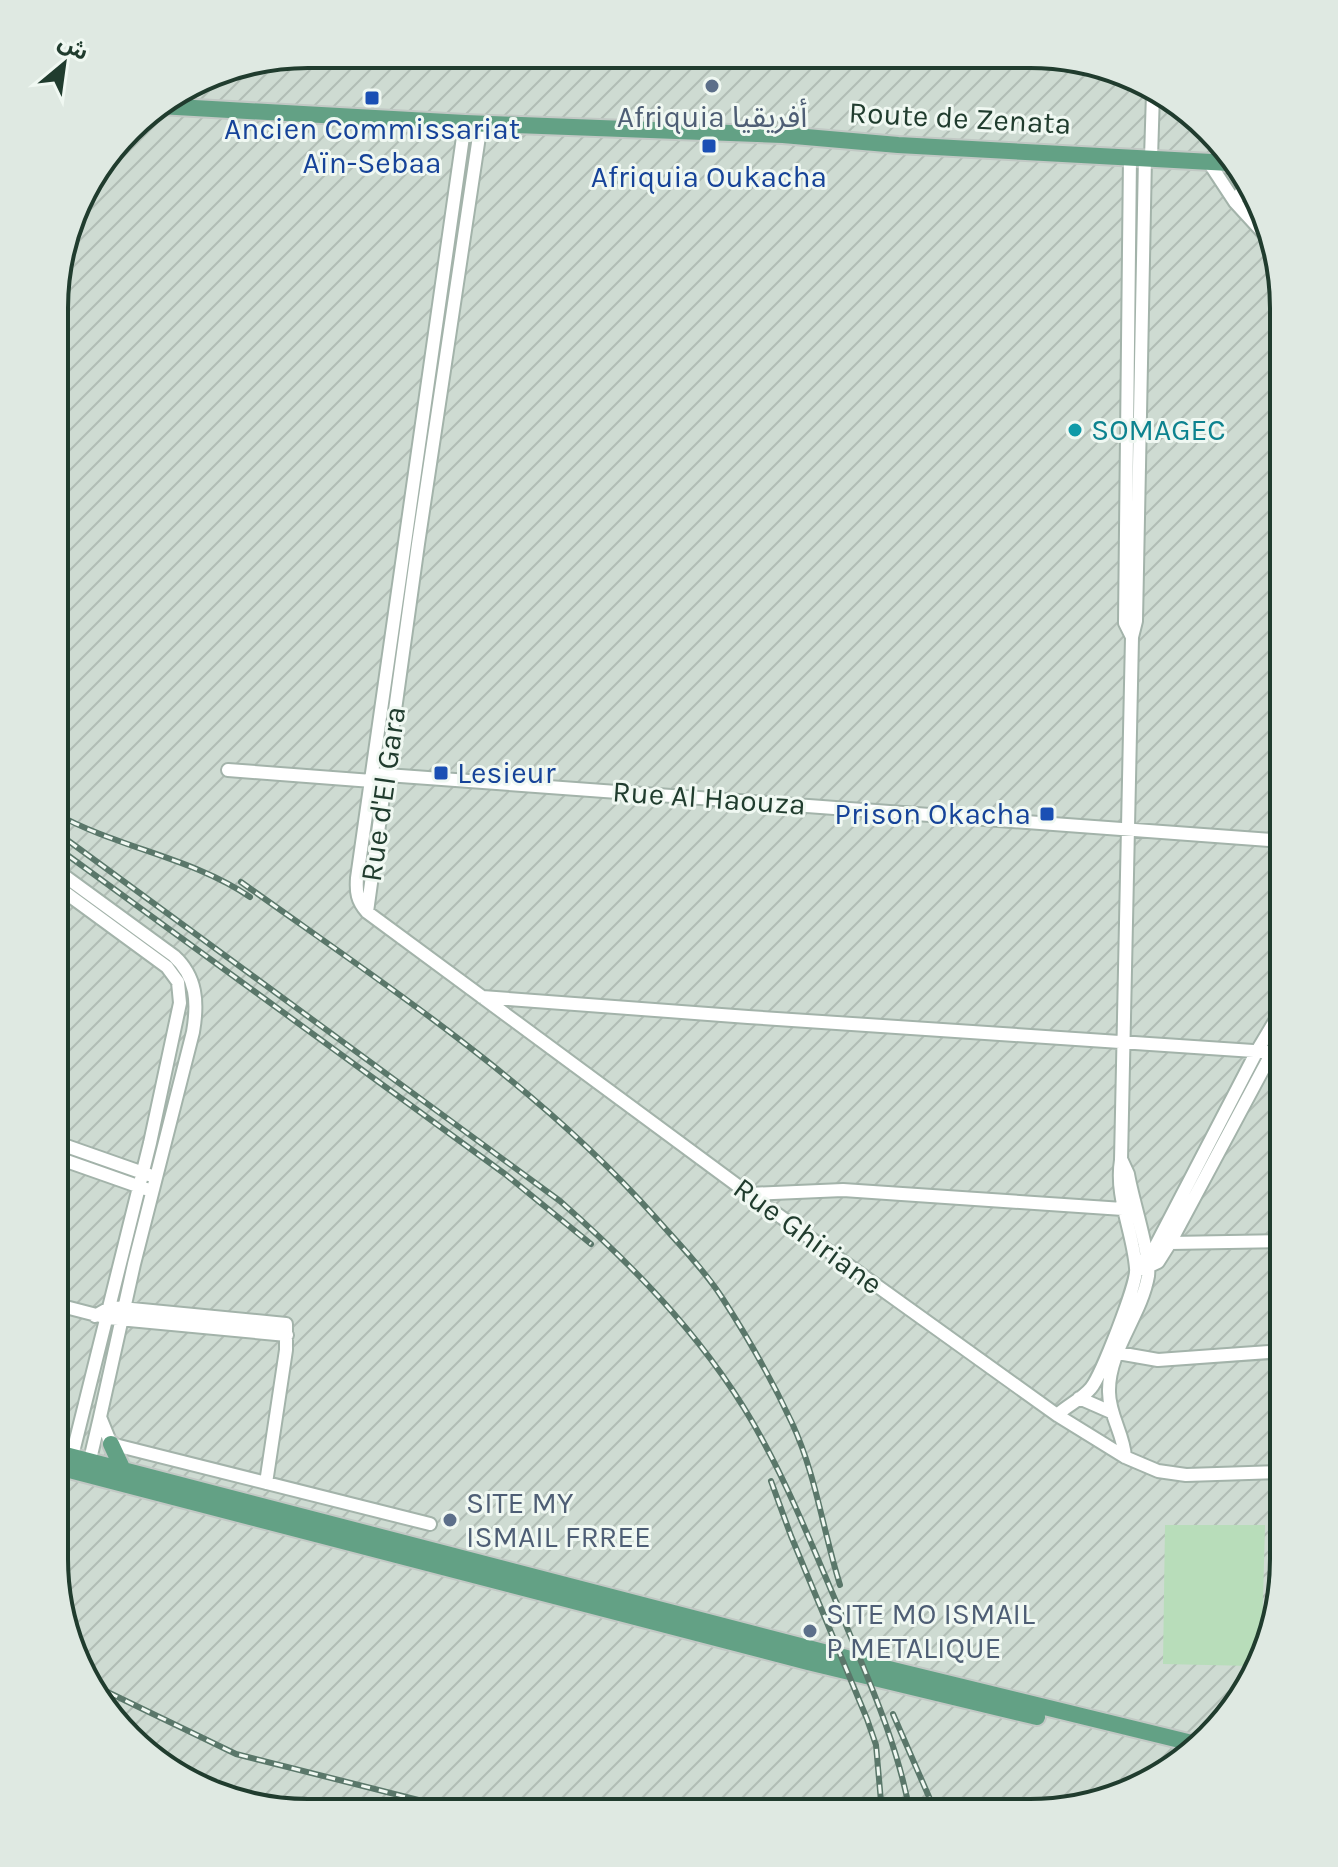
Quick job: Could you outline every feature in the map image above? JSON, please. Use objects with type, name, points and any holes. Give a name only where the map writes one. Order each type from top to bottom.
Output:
[{"type":"main road","name":"Route de Zenata","points":[[178,107],[772,135],[1219,162]]},
{"type":"main road","points":[[111,1444],[124,1472]]},
{"type":"main road","points":[[68,1466],[124,1472],[1185,1741]]},
{"type":"main road","points":[[88,1469],[808,1662],[1175,1749]]},
{"type":"street","points":[[1142,1265],[1123,1209],[1118,1177],[1121,1160],[1132,637],[1136,621],[1145,157],[1156,115],[1153,102]]},
{"type":"street","name":"Rue d'El Gara","points":[[367,912],[377,777],[434,332],[473,123]]},
{"type":"street","name":"Rue d'El Gara","points":[[377,777],[449,333],[473,123]]},
{"type":"street","points":[[1208,161],[1235,202],[1254,223]]},
{"type":"street","points":[[1235,202],[1240,194]]},
{"type":"street","points":[[434,332],[449,333]]},
{"type":"street","name":"Rue Al Haouza","points":[[228,770],[912,812],[1270,840]]},
{"type":"street","points":[[68,879],[174,956],[190,974],[196,1000],[193,1032],[143,1229],[88,1469]]},
{"type":"street","points":[[68,895],[167,967],[178,982],[180,1001],[177,1026],[130,1225],[68,1454]]},
{"type":"street","name":"Rue Ghiriane","points":[[367,912],[749,1194],[1057,1415],[1125,1457],[1158,1471],[1186,1475],[1269,1472]]},
{"type":"street","points":[[482,997],[1269,1052]]},
{"type":"street","points":[[180,1001],[196,1000]]},
{"type":"street","points":[[1142,1265],[1158,1262],[1170,1243],[1269,1055]]},
{"type":"street","points":[[1057,1415],[1097,1380],[1142,1265],[1269,1055]]},
{"type":"street","points":[[68,1146],[156,1177]]},
{"type":"street","points":[[1121,1160],[1128,1174],[1145,1286],[1109,1383],[1111,1412],[1125,1457]]},
{"type":"street","points":[[68,1161],[153,1191]]},
{"type":"street","points":[[749,1194],[843,1190],[1123,1209]]},
{"type":"street","points":[[130,1225],[143,1229]]},
{"type":"street","points":[[1170,1243],[1269,1241]]},
{"type":"street","points":[[68,1307],[105,1314],[287,1335],[266,1483]]},
{"type":"street","points":[[1118,1353],[1158,1360],[1269,1352]]},
{"type":"street","points":[[1079,1398],[1111,1412]]},
{"type":"street","points":[[100,1417],[111,1444],[430,1524]]},
{"type":"shaded area","points":[[293,69],[1061,70],[1122,86],[1150,100],[1188,128],[1229,175],[1252,216],[1262,246],[1270,308],[1269,1574],[1257,1636],[1229,1692],[1188,1739],[1163,1758],[1122,1781],[1092,1791],[1030,1799],[277,1797],[216,1781],[175,1758],[128,1717],[93,1665],[73,1605],[68,1559],[70,277],[86,216],[100,188],[128,150],[150,128],[188,100],[231,81]]},
{"type":"green space","points":[[1165,1525],[1265,1525],[1263,1614],[1245,1666],[1163,1664]]},
{"type":"railway","points":[[68,820],[203,872],[250,897]]},
{"type":"railway","points":[[68,841],[560,1201],[618,1255],[672,1312],[698,1342],[743,1407],[785,1484],[882,1714],[907,1799]]},
{"type":"railway","points":[[68,855],[505,1174],[591,1244]]},
{"type":"railway","points":[[241,882],[404,998],[510,1079],[609,1168],[698,1265],[721,1296],[768,1374],[792,1423],[813,1483],[840,1585]]},
{"type":"railway","points":[[771,1481],[876,1745],[881,1799]]},
{"type":"railway","points":[[110,1693],[236,1754],[414,1799]]},
{"type":"railway","points":[[893,1714],[930,1799]]},
{"type":"place","name":"Afriquia أفريقيا","points":[[712,86]]},
{"type":"place","name":"Ancien Commissariat Aïn-Sebaa","points":[[372,98]]},
{"type":"place","name":"Afriquia Oukacha","points":[[709,146]]},
{"type":"place","name":"SOMAGEC","points":[[1075,430]]},
{"type":"place","name":"Lesieur","points":[[441,773]]},
{"type":"place","name":"Prison Okacha","points":[[1047,814]]},
{"type":"place","name":"SITE MY ISMAIL FRREE","points":[[450,1520]]},
{"type":"place","name":"SITE MO ISMAIL P METALIQUE","points":[[810,1631]]}]
